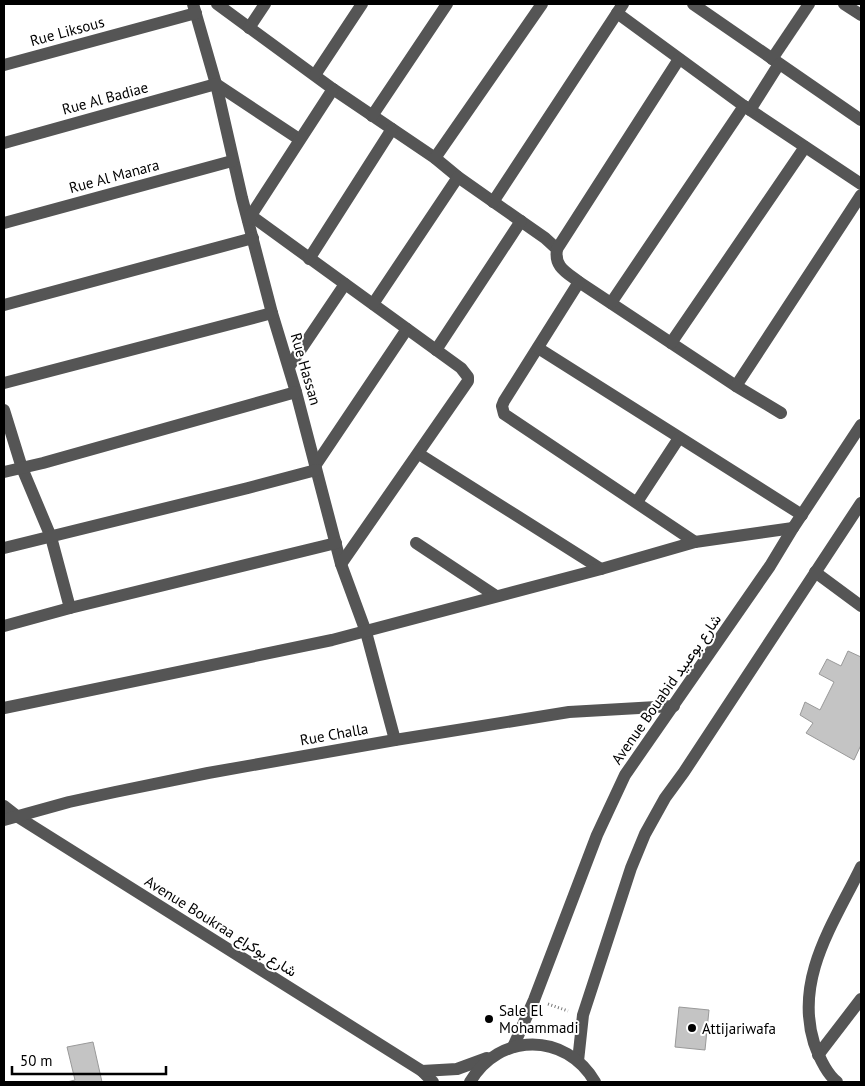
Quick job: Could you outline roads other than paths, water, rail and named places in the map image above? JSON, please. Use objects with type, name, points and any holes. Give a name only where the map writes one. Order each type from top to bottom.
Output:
[{"type":"street","points":[[217,4],[333,89],[435,158],[458,177],[545,238],[557,249]]},
{"type":"street","points":[[249,28],[265,4]]},
{"type":"street","points":[[315,75],[362,4]]},
{"type":"street","points":[[372,116],[447,4]]},
{"type":"street","points":[[435,158],[542,4]]},
{"type":"street","points":[[693,4],[861,120]]},
{"type":"street","points":[[611,303],[747,108],[809,4]]},
{"type":"street","points":[[844,4],[861,15]]},
{"type":"street","name":"Rue Liksous","points":[[4,65],[195,8]]},
{"type":"street","name":"Rue Hassan","points":[[195,8],[216,84],[232,161],[249,217],[272,313],[296,392],[341,564],[366,632],[396,740]]},
{"type":"street","points":[[493,202],[620,8],[679,60],[861,184]]},
{"type":"street","points":[[679,60],[557,249],[556,256],[559,266],[579,282],[671,344],[781,413]]},
{"type":"street","points":[[216,84],[299,139]]},
{"type":"street","name":"Rue Al Badiae","points":[[4,143],[216,84]]},
{"type":"street","points":[[333,89],[249,217],[464,370],[468,377],[468,381],[341,564]]},
{"type":"street","points":[[309,258],[392,129]]},
{"type":"street","points":[[671,344],[805,147]]},
{"type":"street","name":"Rue Al Manara","points":[[4,223],[232,161]]},
{"type":"street","points":[[373,304],[458,177]]},
{"type":"street","points":[[736,386],[861,194]]},
{"type":"street","points":[[436,350],[521,221]]},
{"type":"street","points":[[4,305],[253,238]]},
{"type":"street","points":[[579,282],[504,402],[502,406],[504,414],[695,542]]},
{"type":"street","points":[[289,367],[345,284]]},
{"type":"street","points":[[4,382],[272,313]]},
{"type":"street","points":[[4,548],[248,488],[315,468],[408,330]]},
{"type":"street","points":[[538,348],[802,515]]},
{"type":"street","points":[[4,472],[296,392]]},
{"type":"street","points":[[4,410],[22,468],[51,537],[70,608]]},
{"type":"street","name":"Avenue Bouabid شارع بوعبيد","points":[[513,1047],[534,1000],[580,878],[625,775],[770,566],[861,425]]},
{"type":"street","points":[[636,502],[679,438]]},
{"type":"street","points":[[418,454],[600,570]]},
{"type":"street","points":[[578,1061],[583,1015],[631,868],[645,834],[665,798],[861,503]]},
{"type":"street","points":[[4,708],[366,632],[496,596],[600,570],[695,542],[793,528]]},
{"type":"street","points":[[4,626],[336,542]]},
{"type":"street","points":[[416,543],[496,596]]},
{"type":"street","points":[[815,572],[861,606]]},
{"type":"street","name":"Rue Challa","points":[[4,820],[69,802],[152,784],[396,740],[569,712],[674,706]]},
{"type":"street","name":"Avenue Boukraa شارع بوكراع","points":[[4,806],[18,817],[422,1071],[433,1082]]},
{"type":"street","points":[[834,1081],[818,1055],[810,1027],[808,1006],[817,959],[827,932],[861,867]]},
{"type":"street","points":[[818,1055],[861,999]]},
{"type":"street","points":[[422,1071],[457,1069],[513,1047],[530,1044],[547,1046],[563,1051],[578,1061],[595,1082]]},
{"type":"street","points":[[470,1082],[481,1066],[496,1055]]},
{"type":"place","name":"Sale El Mohammadi","points":[[489,1019]]},
{"type":"place","name":"Attijariwafa","points":[[692,1028]]}]
